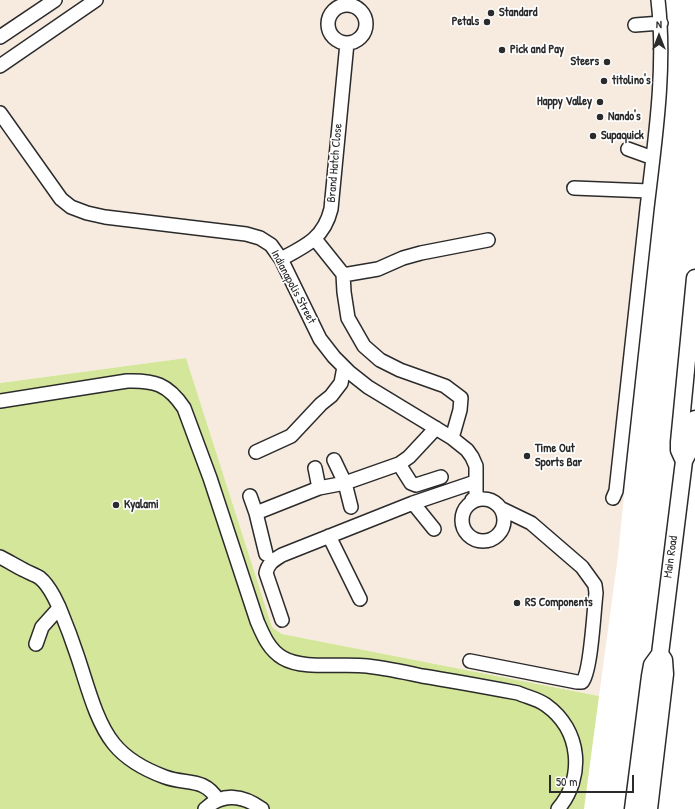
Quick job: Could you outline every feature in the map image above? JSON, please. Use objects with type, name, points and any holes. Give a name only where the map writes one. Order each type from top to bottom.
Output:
[{"type":"main road","name":"Main Road","points":[[684,461],[679,450],[679,442],[695,278]]},
{"type":"main road","name":"Main Road","points":[[649,741],[665,674],[664,660],[660,654],[684,461],[691,447],[695,419]]},
{"type":"main road","points":[[633,809],[649,741]]},
{"type":"main road","points":[[649,741],[649,809]]},
{"type":"street","points":[[0,37],[55,0]]},
{"type":"street","points":[[0,66],[96,0]]},
{"type":"street","points":[[613,498],[616,491],[660,84],[661,24],[658,0]]},
{"type":"street","points":[[349,2],[363,13],[366,25],[365,30],[358,40],[347,43],[336,39],[329,29],[328,23],[332,12],[336,8],[349,2]]},
{"type":"street","points":[[635,25],[661,24]]},
{"type":"street","name":"Brand Hatch Close","points":[[281,259],[304,247],[315,239],[328,220],[331,209],[347,43]]},
{"type":"street","name":"Indianapolis Street","points":[[0,113],[61,199],[71,207],[87,213],[105,217],[246,234],[260,238],[271,245],[281,259],[320,339],[344,368],[368,387],[452,438],[467,450],[476,466],[476,498],[472,500]]},
{"type":"street","points":[[628,149],[652,158]]},
{"type":"street","points":[[574,188],[649,191]]},
{"type":"street","points":[[315,239],[343,275],[348,318],[364,346],[380,360],[400,370],[445,386],[461,398],[460,410],[452,438]]},
{"type":"street","points":[[343,275],[378,269],[403,258],[421,253],[488,240]]},
{"type":"street","points":[[256,452],[291,436],[341,383],[344,368]]},
{"type":"street","points":[[0,401],[127,381],[144,380],[157,384],[171,392],[178,398],[184,408],[210,478],[257,621],[262,634],[274,652],[292,662],[327,665],[348,664],[386,669],[518,694],[535,699],[546,705],[566,726],[572,737],[575,751],[574,776],[570,791],[558,809]]},
{"type":"street","points":[[256,513],[319,488],[345,484],[399,464],[409,457],[436,428]]},
{"type":"street","points":[[334,460],[345,484],[351,506]]},
{"type":"street","points":[[399,464],[411,484],[416,485],[441,477]]},
{"type":"street","points":[[315,468],[319,488]]},
{"type":"street","points":[[282,620],[266,573],[267,566],[272,560],[414,503],[475,482]]},
{"type":"street","points":[[250,496],[256,513],[266,554]]},
{"type":"street","points":[[486,498],[498,504],[502,509],[504,516],[502,529],[498,534],[487,541],[473,539],[468,535],[461,524],[461,517],[467,505],[472,500],[486,498]]},
{"type":"street","points":[[414,503],[434,529]]},
{"type":"street","points":[[470,661],[577,682],[582,682],[585,679],[596,593],[592,578],[582,567],[531,523],[502,509]]},
{"type":"street","points":[[329,536],[360,599]]},
{"type":"street","points":[[0,557],[41,578],[52,593],[60,608],[91,697],[106,731],[114,744],[126,756],[144,768],[166,778],[206,787],[212,791],[218,800]]},
{"type":"street","points":[[36,644],[42,627],[60,608]]},
{"type":"street","points":[[205,809],[211,803],[228,797],[238,797],[252,802],[262,809]]},
{"type":"shaded area","points":[[0,0],[666,0],[668,51],[618,556],[599,696],[282,634],[272,627],[186,358],[0,383]]},
{"type":"green space","name":"Kyalami","points":[[186,358],[272,627],[282,634],[599,696],[584,809],[0,809],[0,383]]},
{"type":"place","name":"Standard","points":[[491,13]]},
{"type":"place","name":"Petals","points":[[487,22]]},
{"type":"place","name":"Pick and Pay","points":[[502,50]]},
{"type":"place","name":"Steers","points":[[607,62]]},
{"type":"place","name":"titolino's","points":[[604,81]]},
{"type":"place","name":"Happy Valley","points":[[600,102]]},
{"type":"place","name":"Nando's","points":[[600,117]]},
{"type":"place","name":"Supaquick","points":[[593,136]]},
{"type":"place","name":"Time Out Sports Bar","points":[[527,456]]},
{"type":"place","name":"Kyalami","points":[[116,505]]},
{"type":"place","name":"RS Components","points":[[517,603]]}]
